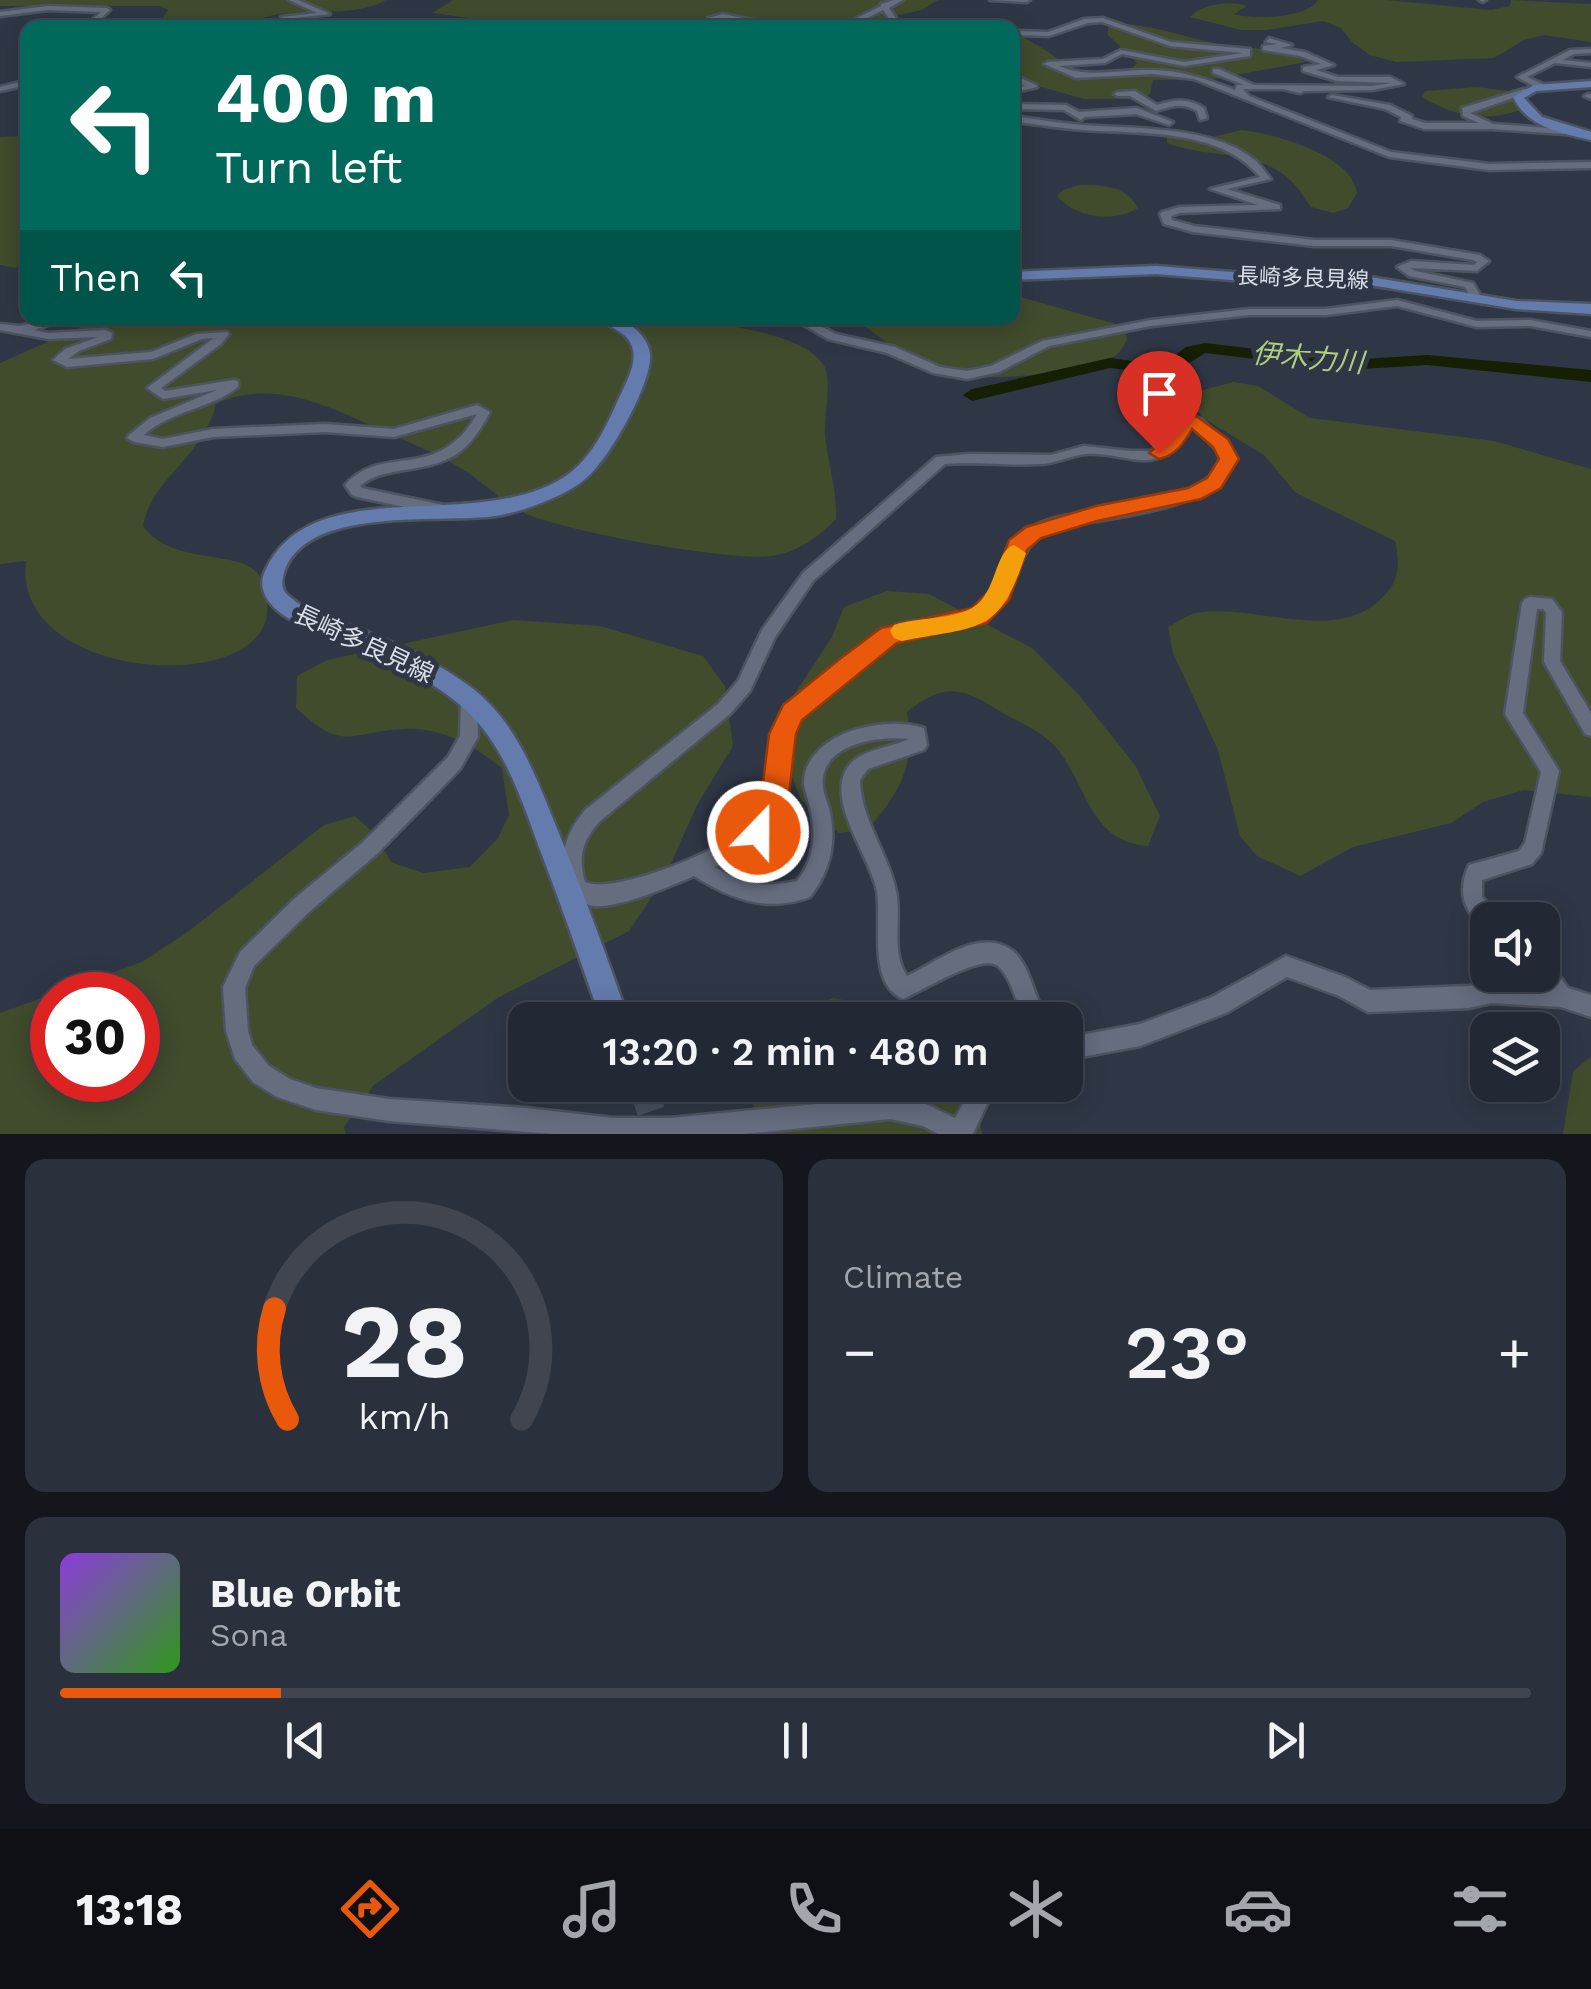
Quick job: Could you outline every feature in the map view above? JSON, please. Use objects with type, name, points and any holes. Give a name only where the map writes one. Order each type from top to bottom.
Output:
[{"type":"main road","points":[[1590,92],[1542,87],[1524,91],[1518,101],[1528,113],[1591,136]]},
{"type":"main road","name":"長崎多良見線","points":[[1020,276],[1174,270],[1280,280],[1388,282],[1476,298],[1591,310]]},
{"type":"main road","name":"長崎多良見線","points":[[609,1002],[563,872],[502,734],[469,698],[419,665],[280,603],[271,580],[290,547],[333,522],[358,516],[496,509],[545,494],[588,467],[614,430],[642,367],[644,354],[632,332],[620,325]]},
{"type":"street","points":[[291,20],[285,17],[328,14],[292,0]]},
{"type":"street","points":[[855,20],[900,0]]},
{"type":"street","points":[[993,0],[1027,0]]},
{"type":"street","points":[[882,6],[893,20]]},
{"type":"street","points":[[0,14],[48,8],[107,10],[95,20]]},
{"type":"street","points":[[711,20],[723,16],[743,20]]},
{"type":"street","points":[[1020,32],[1049,34],[1087,21],[1103,20],[1170,44],[1249,53],[1200,64],[1121,52],[1105,61],[1052,62],[1048,66],[1076,76],[1177,74],[1389,154],[1489,166],[1591,164]]},
{"type":"street","points":[[1073,62],[1099,69],[1148,66],[1191,71],[1240,87],[1372,88],[1400,84],[1390,79],[1337,79],[1306,69],[1330,66],[1302,54],[1266,48],[1288,45],[1269,40]]},
{"type":"street","points":[[1542,87],[1522,77],[1572,52],[1591,50]]},
{"type":"street","points":[[1555,61],[1591,65]]},
{"type":"street","points":[[1216,71],[1259,87]]},
{"type":"street","points":[[1020,80],[1033,87],[1020,89]]},
{"type":"street","points":[[1240,87],[1238,91],[1254,103]]},
{"type":"street","points":[[1290,88],[1387,107],[1424,126],[1492,126],[1577,133]]},
{"type":"street","points":[[1192,104],[1227,90]]},
{"type":"street","points":[[1492,126],[1472,118],[1465,110],[1524,91]]},
{"type":"street","points":[[1118,94],[1132,93],[1156,108],[1178,100],[1201,110],[1202,118]]},
{"type":"street","points":[[1020,106],[1066,108],[1078,116],[1138,111],[1169,122]]},
{"type":"street","points":[[1020,120],[1091,128],[1148,129],[1238,151],[1266,178],[1214,189],[1277,207],[1180,210],[1165,214],[1168,222],[1193,229],[1314,243],[1391,243],[1476,257],[1484,262],[1477,268],[1410,264],[1402,267],[1413,274],[1470,285],[1476,298]]},
{"type":"street","points":[[811,325],[832,337],[891,350],[937,370],[967,375],[994,369],[1046,343],[1151,323],[1249,312],[1326,312],[1397,303],[1477,324],[1530,323],[1591,334]]},
{"type":"street","points":[[20,330],[38,325]]},
{"type":"street","points":[[0,327],[48,336],[106,334],[98,342],[63,354],[59,360],[67,363],[153,356],[200,336],[223,334],[154,388],[163,395],[234,384],[201,404],[147,426],[134,438],[141,442],[164,444],[213,434],[280,430],[394,433],[477,409],[484,412],[481,421],[462,444],[432,463],[367,473],[352,485],[357,492],[452,512]]},
{"type":"street","points":[[695,866],[731,852],[758,832],[774,802],[782,734],[792,713],[890,635],[979,616],[1001,594],[1017,546],[1048,525],[1203,490],[1226,469],[1228,452],[1196,422],[1183,425],[1176,440],[1159,453],[1139,458],[1087,450],[1048,460],[941,460],[808,576],[768,634],[744,686],[724,709],[592,816],[575,834],[569,853],[578,889],[594,896],[695,866],[746,895],[766,898],[803,890],[820,868],[824,850],[825,827],[813,782],[818,766],[839,744],[871,732],[918,732],[918,745],[862,763],[851,782],[852,798],[887,890],[886,952],[894,976],[903,988],[959,958],[982,950],[999,952],[1020,975],[1028,1002]]},
{"type":"street","points":[[1476,902],[1470,883],[1476,872],[1525,858],[1534,847],[1550,781],[1547,762],[1514,714],[1530,603],[1547,603],[1554,612],[1552,662],[1591,730]]},
{"type":"street","points":[[469,698],[469,737],[454,763],[370,848],[247,958],[234,988],[236,1030],[243,1051],[262,1074],[285,1089],[316,1099],[389,1110],[526,1119],[614,1130],[670,1130],[890,1108],[926,1115],[960,1133],[977,1102]]},
{"type":"street","points":[[1083,1045],[1156,1029],[1218,1005],[1286,966],[1345,988],[1368,1002],[1469,997],[1491,992],[1561,996],[1591,1006]]},
{"type":"street","points":[[1558,992],[1561,996]]},
{"type":"green space","points":[[0,0],[386,0],[352,10],[274,15],[257,20],[162,20],[168,10],[160,6],[0,6]]},
{"type":"green space","points":[[453,0],[938,0],[922,10],[877,20],[484,20],[432,13]]},
{"type":"green space","points":[[1318,0],[1385,0],[1491,10],[1510,6],[1511,0],[1591,4],[1591,42],[1544,35],[1524,40],[1494,58],[1396,62],[1370,55],[1341,28],[1323,21],[1241,30],[1190,17],[1209,6],[1225,3],[1247,6],[1234,14],[1280,16],[1303,11]]},
{"type":"green space","points":[[1116,24],[1156,29],[1223,45],[1276,51],[1306,62],[1214,79],[1153,80],[1150,94],[1142,99],[1084,99],[1020,81],[1020,37],[1077,69],[1108,73],[1130,70],[1137,63],[1108,35],[1108,28]]},
{"type":"green space","points":[[1477,87],[1509,91],[1526,99],[1528,107],[1501,115],[1474,116],[1448,110],[1422,97],[1425,91]]},
{"type":"green space","points":[[1242,130],[1292,142],[1342,168],[1357,193],[1348,208],[1333,213],[1311,207],[1292,182],[1264,164],[1167,143],[1167,138],[1200,140]]},
{"type":"green space","points":[[20,136],[20,265],[16,268],[0,265],[0,137]]},
{"type":"green space","points":[[1079,185],[1120,191],[1138,208],[1118,216],[1095,216],[1074,209],[1057,196]]},
{"type":"green space","points":[[1020,297],[1123,326],[1127,340],[1115,356],[1096,363],[1007,377],[949,372],[888,343],[864,325],[1020,325]]},
{"type":"green space","points":[[85,325],[741,328],[806,349],[820,360],[827,374],[825,435],[836,519],[806,543],[771,556],[720,554],[603,535],[518,510],[449,461],[320,404],[279,394],[238,397],[216,404],[200,439],[156,494],[143,526],[171,547],[250,567],[263,583],[267,612],[255,639],[226,656],[185,665],[139,663],[95,652],[57,632],[32,601],[26,561],[0,564],[0,363]]},
{"type":"green space","points":[[1233,382],[1258,386],[1310,418],[1494,441],[1591,469],[1591,797],[1524,790],[1483,802],[1451,823],[1353,847],[1300,876],[1257,856],[1240,836],[1218,750],[1173,653],[1168,627],[1193,614],[1218,611],[1318,621],[1342,619],[1364,611],[1389,591],[1396,578],[1398,557],[1395,541],[1296,493],[1264,455],[1205,419],[1191,405],[1189,394]]},
{"type":"green space","points":[[887,591],[929,594],[1032,648],[1079,695],[1135,765],[1160,816],[1148,846],[1114,835],[1102,824],[1069,766],[1046,738],[977,698],[955,692],[933,695],[907,712],[909,746],[904,775],[868,829],[839,833],[801,800],[785,759],[783,712],[832,637],[844,607]]},
{"type":"green space","points":[[513,620],[600,626],[703,656],[725,686],[733,746],[697,805],[665,877],[629,931],[499,997],[374,1085],[344,1127],[346,1134],[0,1134],[0,1013],[30,1002],[30,1102],[160,1102],[160,972],[114,972],[142,962],[189,931],[324,825],[355,816],[375,834],[391,862],[423,873],[470,867],[498,838],[509,815],[502,768],[456,739],[430,731],[347,736],[326,731],[296,708],[297,676],[327,660]]},
{"type":"green space","points":[[1591,1057],[1591,1134],[1563,1134],[1573,1071]]},
{"type":"green space","points":[[753,1102],[973,1102],[982,1134],[754,1134]]},
{"type":"waterway","name":"伊木力川","points":[[972,395],[1110,363],[1156,369],[1174,365],[1192,351],[1205,348],[1346,365],[1427,360],[1591,376]]},
{"type":"tunnel","points":[[648,1102],[659,1134]]},
{"type":"slow traffic","points":[[902,631],[945,626],[979,616],[1001,594],[1014,553]]},
{"type":"route","points":[[758,832],[774,802],[782,734],[792,713],[850,665],[890,635],[979,616],[1001,594],[1017,546],[1034,532],[1096,513],[1194,494],[1214,483],[1229,459],[1221,444],[1196,422],[1183,425],[1176,440],[1159,453]]}]
